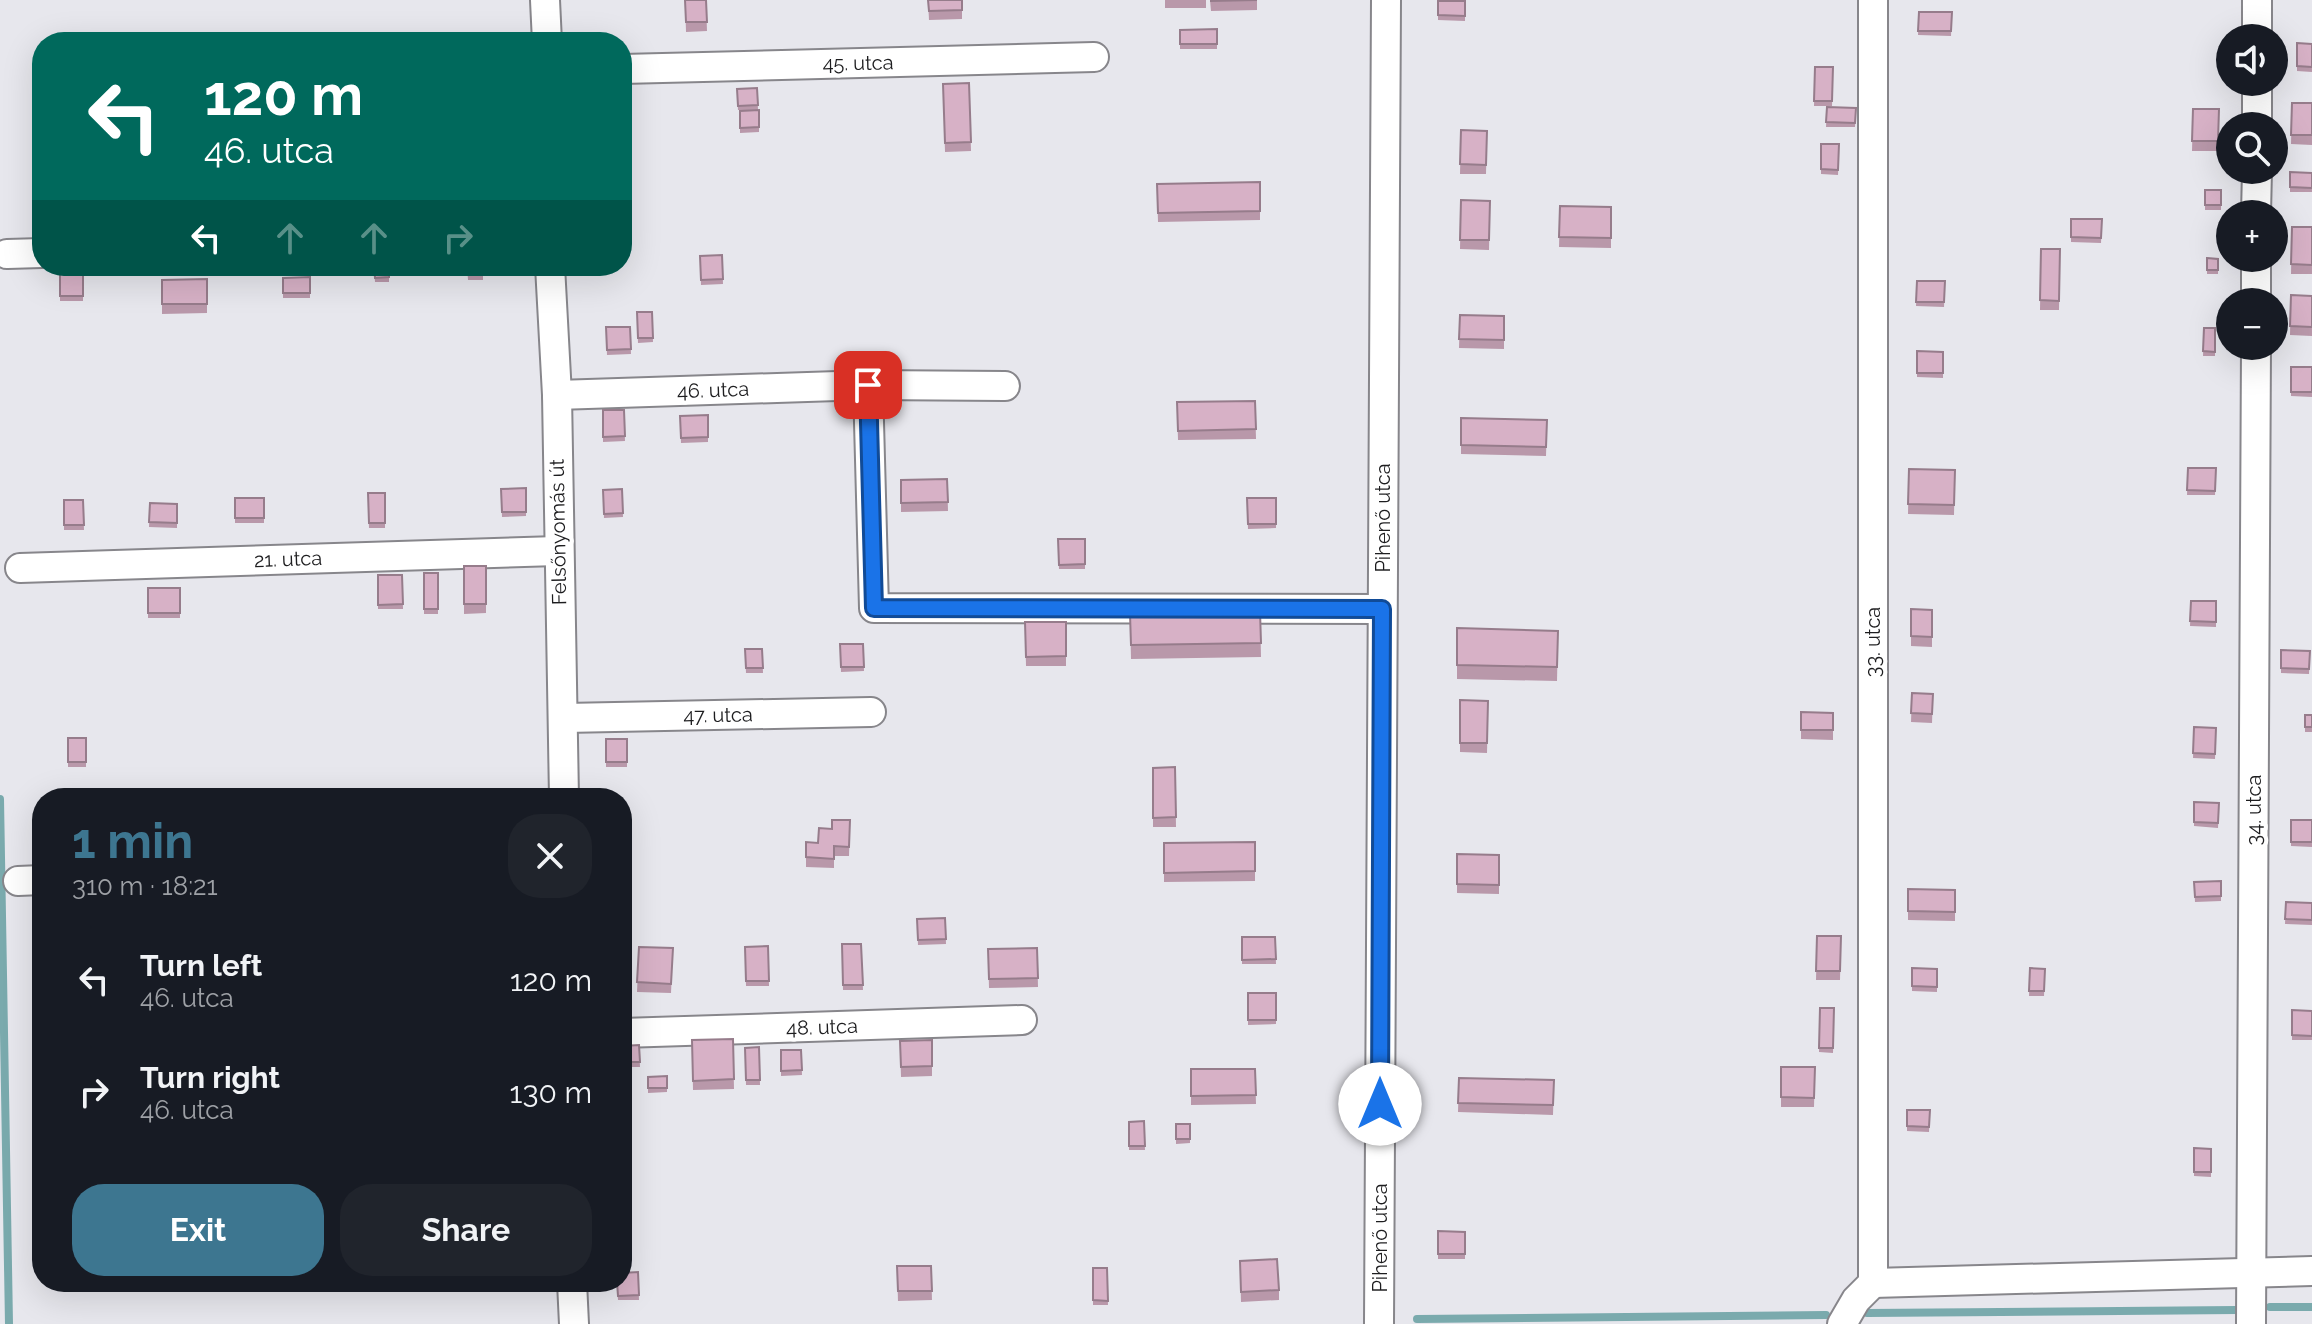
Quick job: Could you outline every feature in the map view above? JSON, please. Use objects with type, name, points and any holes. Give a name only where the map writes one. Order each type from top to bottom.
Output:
[{"type":"street","points":[[545,0],[547,32]]},
{"type":"street","name":"Pihenő utca","points":[[1379,1324],[1386,0]]},
{"type":"street","name":"33. utca","points":[[1873,0],[1873,1283]]},
{"type":"street","points":[[2257,0],[2257,24]]},
{"type":"street","name":"45. utca","points":[[632,69],[1094,57]]},
{"type":"street","points":[[7,254],[32,253]]},
{"type":"street","name":"Felsőnyomás út","points":[[551,276],[557,395],[557,551],[565,718],[564,788]]},
{"type":"street","name":"34. utca","points":[[2251,1324],[2256,360]]},
{"type":"street","points":[[868,385],[874,608],[1382,609]]},
{"type":"street","name":"46. utca","points":[[557,395],[868,385],[1005,386]]},
{"type":"street","name":"21. utca","points":[[20,568],[557,551]]},
{"type":"street","name":"47. utca","points":[[565,718],[871,712]]},
{"type":"street","name":"48. utca","points":[[632,1033],[1022,1020]]},
{"type":"street","points":[[1842,1324],[1856,1300],[1873,1283],[2312,1271]]},
{"type":"street","points":[[572,1292],[574,1324]]},
{"type":"building","points":[[685,0],[706,0],[707,22],[686,22]]},
{"type":"building","points":[[928,0],[962,0],[962,10],[929,11]]},
{"type":"building","points":[[1438,1],[1465,1],[1465,16],[1438,15]]},
{"type":"building","points":[[1919,12],[1952,12],[1951,31],[1918,31]]},
{"type":"building","points":[[1217,29],[1217,44],[1180,44],[1180,30]]},
{"type":"building","points":[[2297,43],[2312,44],[2312,67],[2297,66]]},
{"type":"building","points":[[1815,67],[1833,67],[1832,101],[1814,101]]},
{"type":"building","points":[[969,83],[971,142],[945,143],[943,84]]},
{"type":"building","points":[[757,88],[758,105],[738,106],[737,89]]},
{"type":"building","points":[[2292,103],[2312,103],[2312,135],[2291,135]]},
{"type":"building","points":[[1827,107],[1856,108],[1855,123],[1826,122]]},
{"type":"building","points":[[2193,109],[2219,109],[2216,112],[2216,141],[2192,141]]},
{"type":"building","points":[[759,110],[759,127],[740,128],[740,111]]},
{"type":"building","points":[[1461,130],[1487,131],[1486,165],[1460,164]]},
{"type":"building","points":[[1821,144],[1839,144],[1838,170],[1821,169]]},
{"type":"building","points":[[2290,172],[2312,173],[2312,188],[2290,187]]},
{"type":"building","points":[[1260,182],[1260,211],[1158,213],[1157,184]]},
{"type":"building","points":[[2205,190],[2221,190],[2221,200],[2216,200],[2216,205],[2205,205]]},
{"type":"building","points":[[1461,200],[1490,201],[1489,240],[1460,240]]},
{"type":"building","points":[[1560,206],[1611,207],[1611,238],[1559,237]]},
{"type":"building","points":[[2071,219],[2102,219],[2101,238],[2071,237]]},
{"type":"building","points":[[2292,227],[2312,227],[2312,265],[2291,264]]},
{"type":"building","points":[[2041,249],[2060,249],[2059,301],[2040,300]]},
{"type":"building","points":[[722,255],[723,279],[701,280],[700,256]]},
{"type":"building","points":[[2207,258],[2216,259],[2216,270],[2207,270]]},
{"type":"building","points":[[60,276],[83,276],[83,296],[60,296]]},
{"type":"building","points":[[310,277],[310,293],[283,293],[283,278]]},
{"type":"building","points":[[207,279],[207,304],[162,304],[162,280]]},
{"type":"building","points":[[1917,281],[1945,281],[1944,302],[1916,302]]},
{"type":"building","points":[[2291,295],[2312,296],[2312,327],[2290,326]]},
{"type":"building","points":[[637,312],[652,312],[653,338],[638,338]]},
{"type":"building","points":[[1460,315],[1504,316],[1504,340],[1459,339]]},
{"type":"building","points":[[606,327],[630,327],[631,349],[607,350]]},
{"type":"building","points":[[2204,328],[2215,328],[2215,352],[2203,351]]},
{"type":"building","points":[[1917,351],[1943,352],[1943,373],[1917,373]]},
{"type":"building","points":[[2291,367],[2312,367],[2312,392],[2291,392]]},
{"type":"building","points":[[1255,401],[1256,429],[1178,431],[1177,402]]},
{"type":"building","points":[[603,410],[624,410],[625,436],[603,437]]},
{"type":"building","points":[[708,415],[708,437],[681,438],[680,416]]},
{"type":"building","points":[[1461,418],[1547,420],[1546,447],[1461,445]]},
{"type":"building","points":[[2188,468],[2216,468],[2215,491],[2187,490]]},
{"type":"building","points":[[1909,469],[1955,470],[1954,505],[1908,504]]},
{"type":"building","points":[[947,479],[948,502],[901,503],[901,480]]},
{"type":"building","points":[[526,488],[526,512],[502,512],[501,489]]},
{"type":"building","points":[[622,489],[623,513],[604,514],[603,490]]},
{"type":"building","points":[[368,493],[385,493],[385,523],[369,523]]},
{"type":"building","points":[[235,498],[264,498],[264,518],[235,518]]},
{"type":"building","points":[[1247,498],[1276,498],[1276,524],[1248,524]]},
{"type":"building","points":[[64,500],[83,500],[84,525],[64,525]]},
{"type":"building","points":[[150,503],[177,504],[177,523],[149,522]]},
{"type":"building","points":[[1058,539],[1085,539],[1085,564],[1059,565]]},
{"type":"building","points":[[464,566],[486,566],[486,604],[464,604]]},
{"type":"building","points":[[424,573],[438,573],[438,609],[424,609]]},
{"type":"building","points":[[378,575],[402,575],[403,604],[378,605]]},
{"type":"building","points":[[148,588],[180,588],[180,613],[148,613]]},
{"type":"building","points":[[2191,601],[2216,601],[2216,622],[2190,621]]},
{"type":"building","points":[[1911,609],[1932,610],[1932,637],[1911,636]]},
{"type":"building","points":[[1260,611],[1261,643],[1131,645],[1130,614]]},
{"type":"building","points":[[1025,622],[1066,622],[1066,656],[1026,657]]},
{"type":"building","points":[[1457,628],[1558,631],[1557,667],[1457,665]]},
{"type":"building","points":[[840,644],[863,644],[864,667],[841,667]]},
{"type":"building","points":[[745,649],[762,649],[763,668],[746,668]]},
{"type":"building","points":[[2281,650],[2310,651],[2309,669],[2281,668]]},
{"type":"building","points":[[1912,693],[1933,694],[1932,714],[1911,713]]},
{"type":"building","points":[[1460,700],[1488,701],[1487,743],[1460,743]]},
{"type":"building","points":[[1801,712],[1833,713],[1833,730],[1801,730]]},
{"type":"building","points":[[2305,715],[2312,715],[2312,727],[2305,727]]},
{"type":"building","points":[[2194,727],[2216,728],[2215,754],[2193,753]]},
{"type":"building","points":[[68,738],[86,738],[86,762],[68,762]]},
{"type":"building","points":[[606,739],[627,739],[627,762],[606,762]]},
{"type":"building","points":[[1175,767],[1176,817],[1153,818],[1153,768]]},
{"type":"building","points":[[2194,802],[2219,803],[2218,823],[2194,822]]},
{"type":"building","points":[[832,820],[850,820],[849,847],[834,846],[834,859],[806,857],[806,842],[818,843],[819,828],[832,829]]},
{"type":"building","points":[[2291,820],[2312,820],[2312,842],[2291,842]]},
{"type":"building","points":[[1255,842],[1255,871],[1164,873],[1164,843]]},
{"type":"building","points":[[1457,854],[1499,855],[1499,885],[1457,884]]},
{"type":"building","points":[[2221,881],[2221,896],[2195,897],[2194,882]]},
{"type":"building","points":[[1908,889],[1955,890],[1955,912],[1908,911]]},
{"type":"building","points":[[2286,902],[2312,903],[2312,920],[2285,919]]},
{"type":"building","points":[[945,918],[946,939],[918,940],[917,919]]},
{"type":"building","points":[[1817,936],[1841,936],[1840,971],[1816,971]]},
{"type":"building","points":[[1242,937],[1275,937],[1276,959],[1242,960]]},
{"type":"building","points":[[842,944],[861,944],[863,985],[843,985]]},
{"type":"building","points":[[768,946],[769,981],[746,981],[745,947]]},
{"type":"building","points":[[639,947],[673,948],[671,984],[637,982]]},
{"type":"building","points":[[1037,948],[1038,978],[989,979],[988,949]]},
{"type":"building","points":[[1912,968],[1937,969],[1937,987],[1912,986]]},
{"type":"building","points":[[2030,968],[2045,969],[2044,991],[2029,991]]},
{"type":"building","points":[[1248,993],[1276,993],[1276,1020],[1248,1020]]},
{"type":"building","points":[[1820,1008],[1834,1008],[1833,1048],[1819,1048]]},
{"type":"building","points":[[2292,1010],[2312,1011],[2312,1036],[2292,1035]]},
{"type":"building","points":[[733,1039],[734,1079],[693,1081],[692,1040]]},
{"type":"building","points":[[932,1040],[932,1066],[901,1067],[900,1041]]},
{"type":"building","points":[[632,1045],[639,1045],[640,1062],[632,1062]]},
{"type":"building","points":[[759,1047],[760,1080],[746,1080],[745,1048]]},
{"type":"building","points":[[781,1050],[801,1050],[802,1070],[781,1071]]},
{"type":"building","points":[[1781,1067],[1815,1067],[1814,1098],[1781,1097]]},
{"type":"building","points":[[1191,1069],[1255,1069],[1256,1095],[1191,1096]]},
{"type":"building","points":[[667,1076],[667,1088],[648,1088],[648,1077]]},
{"type":"building","points":[[1459,1078],[1554,1080],[1553,1105],[1458,1103]]},
{"type":"building","points":[[1907,1110],[1930,1110],[1929,1127],[1907,1126]]},
{"type":"building","points":[[1144,1121],[1145,1146],[1129,1146],[1129,1122]]},
{"type":"building","points":[[1176,1124],[1190,1124],[1190,1139],[1176,1139]]},
{"type":"building","points":[[2194,1148],[2211,1149],[2211,1172],[2194,1172]]},
{"type":"building","points":[[1438,1231],[1465,1232],[1465,1254],[1438,1254]]},
{"type":"building","points":[[1277,1259],[1279,1290],[1241,1292],[1240,1261]]},
{"type":"building","points":[[897,1266],[931,1266],[932,1291],[898,1291]]},
{"type":"building","points":[[1093,1268],[1107,1268],[1108,1301],[1093,1300]]},
{"type":"building","points":[[632,1272],[638,1272],[639,1295],[618,1296],[618,1292],[632,1292]]},
{"type":"waterway","points":[[0,799],[9,1324]]},
{"type":"waterway","points":[[2270,1307],[2312,1307]]},
{"type":"waterway","points":[[1867,1313],[2237,1310]]},
{"type":"waterway","points":[[1417,1319],[1826,1315]]},
{"type":"route","points":[[868,385],[874,608],[1382,609],[1380,1104]]}]
